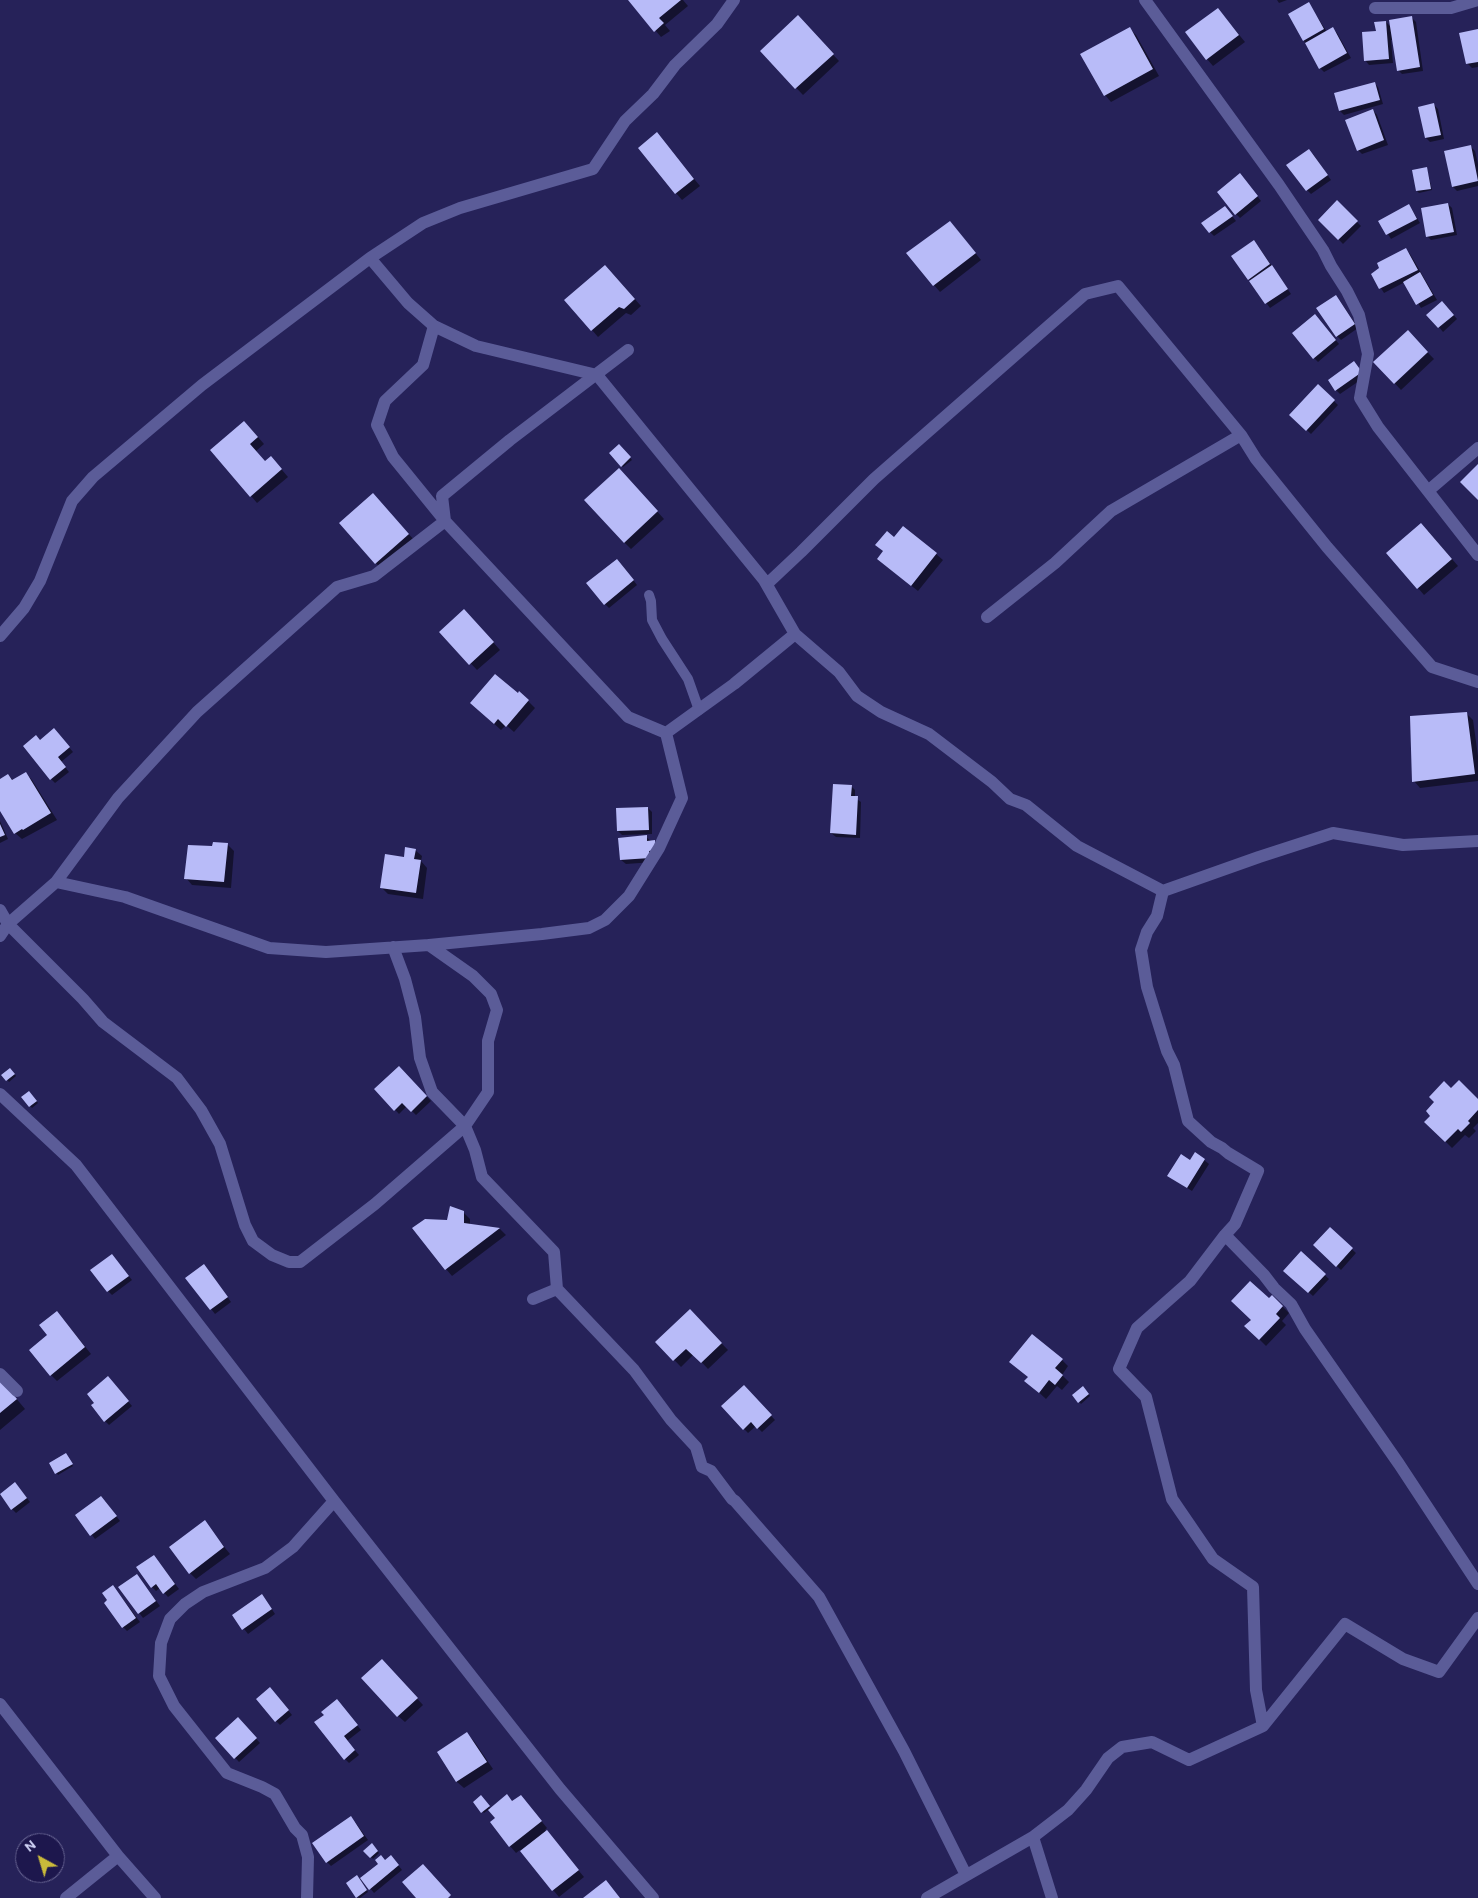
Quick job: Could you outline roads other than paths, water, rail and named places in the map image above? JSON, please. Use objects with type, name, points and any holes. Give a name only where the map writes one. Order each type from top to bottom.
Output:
[{"type":"street","points":[[0,636],[24,608],[40,581],[72,500],[93,477],[202,385],[370,258],[423,223],[460,208],[593,169],[625,121],[653,94],[675,65],[717,24],[734,0]]},
{"type":"street","points":[[1145,0],[1279,184],[1323,250],[1359,315],[1368,354],[1360,398],[1378,427],[1478,555]]},
{"type":"street","points":[[1374,8],[1451,8],[1478,0]]},
{"type":"street","points":[[370,258],[408,303],[434,326],[476,346],[597,375],[766,584],[795,634],[839,672],[858,696],[880,712],[929,734],[992,782],[1010,799],[1026,805],[1077,846],[1163,891],[1332,833],[1403,845],[1478,841]]},
{"type":"street","points":[[766,584],[874,479],[1085,294],[1118,286],[1241,435],[1256,460],[1327,547],[1432,667],[1478,682]]},
{"type":"street","points":[[434,326],[423,365],[385,401],[377,426],[393,457],[445,521],[628,717],[666,733]]},
{"type":"street","points":[[445,521],[442,496],[510,440],[628,350]]},
{"type":"street","points":[[987,617],[1055,563],[1112,511],[1241,435]]},
{"type":"street","points":[[1428,491],[1478,448]]},
{"type":"street","points":[[0,936],[8,924],[56,882],[118,798],[197,712],[337,587],[374,576],[445,521]]},
{"type":"street","points":[[666,733],[734,684],[795,634]]},
{"type":"street","points":[[56,882],[125,897],[268,948],[326,952],[429,945],[589,928],[605,920],[615,912],[629,896],[659,848],[682,798],[666,733]]},
{"type":"street","points":[[1163,891],[1157,916],[1147,932],[1141,950],[1147,987],[1167,1051],[1174,1065],[1188,1121],[1211,1142],[1258,1171],[1235,1224],[1190,1281],[1137,1328],[1119,1369],[1146,1397],[1172,1500],[1213,1559],[1254,1587],[1256,1690],[1263,1726]]},
{"type":"street","points":[[0,910],[8,924],[83,999],[103,1022],[177,1078],[201,1110],[220,1144],[245,1225],[253,1241],[272,1255],[289,1262],[300,1262],[375,1204],[466,1126],[488,1092],[488,1040],[498,1010],[491,994],[473,976],[429,945]]},
{"type":"street","points":[[393,947],[405,979],[415,1017],[420,1058],[432,1092],[466,1126],[482,1177],[554,1252],[557,1290],[634,1370],[671,1420],[696,1447],[702,1467],[711,1470],[732,1499],[735,1500],[819,1597],[904,1751],[966,1876]]},
{"type":"street","points":[[0,1094],[76,1165],[334,1501],[560,1789],[653,1898]]},
{"type":"street","points":[[1225,1235],[1291,1304],[1478,1584]]},
{"type":"street","points":[[533,1299],[557,1290]]},
{"type":"street","points":[[0,1374],[17,1391]]},
{"type":"street","points":[[307,1898],[308,1857],[302,1834],[295,1828],[275,1794],[227,1773],[174,1706],[159,1676],[161,1643],[170,1619],[185,1604],[202,1592],[265,1568],[293,1547],[334,1501]]},
{"type":"street","points":[[927,1898],[1033,1837],[1068,1810],[1086,1790],[1108,1758],[1122,1747],[1152,1742],[1188,1760],[1263,1726],[1345,1624],[1403,1659],[1439,1672],[1478,1618]]},
{"type":"street","points":[[0,1704],[118,1856],[155,1898]]},
{"type":"street","points":[[1033,1837],[1052,1898]]},
{"type":"street","points":[[66,1898],[118,1856]]},
{"type":"lane","points":[[648,595],[651,601],[652,620],[666,647],[688,680],[699,710]]}]
